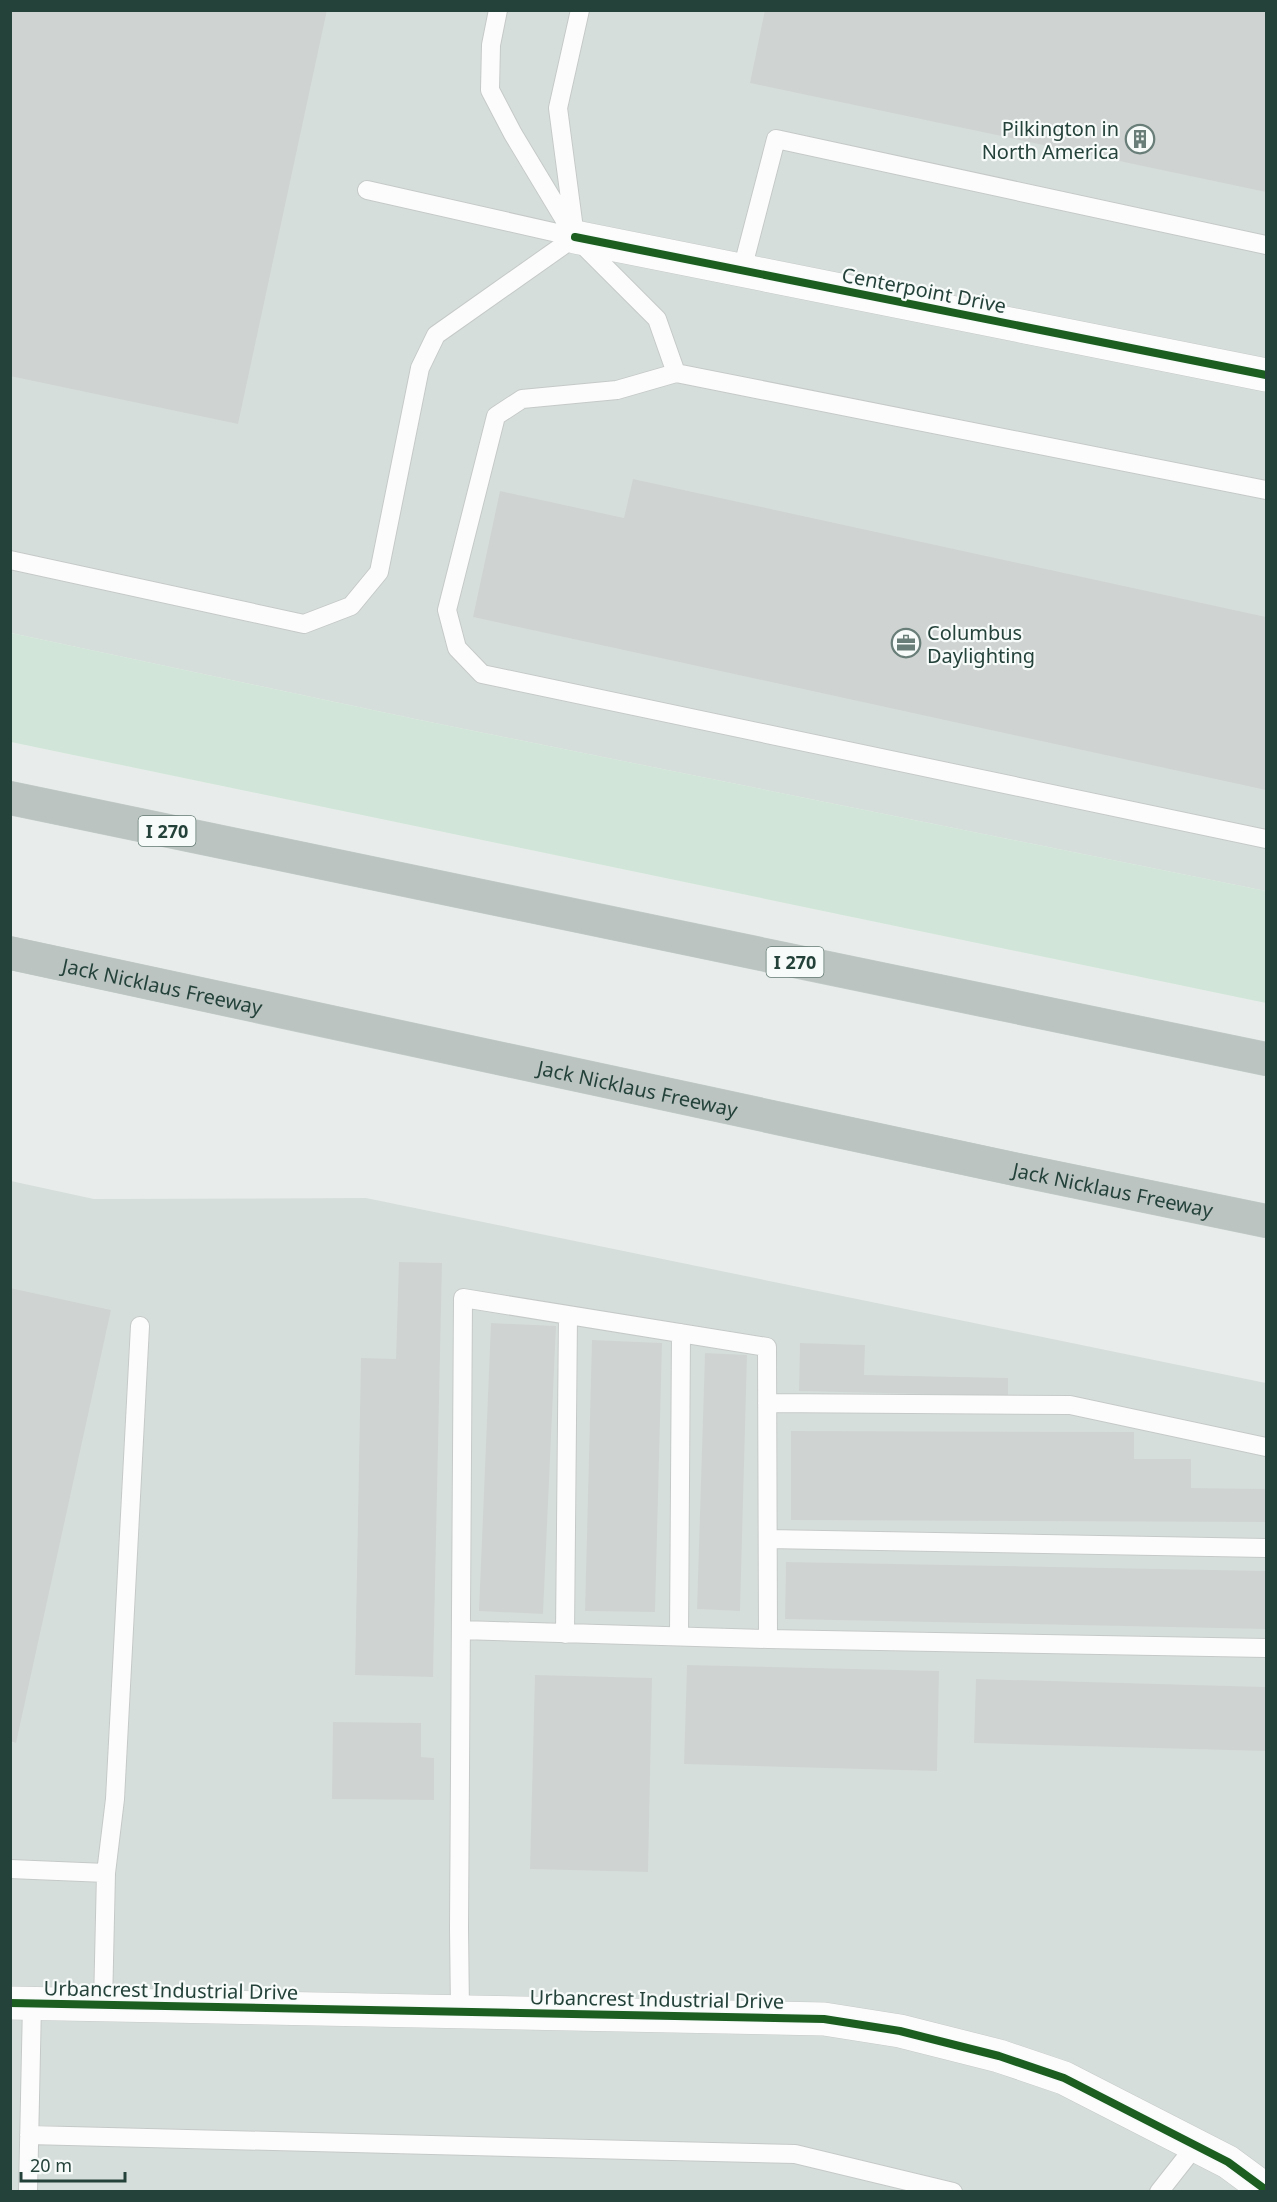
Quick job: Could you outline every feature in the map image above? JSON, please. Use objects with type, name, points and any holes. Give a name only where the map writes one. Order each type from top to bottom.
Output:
[{"type":"highway","name":"I 270","points":[[10,798],[1266,1059]]},
{"type":"highway","name":"Jack Nicklaus Freeway","points":[[10,953],[1266,1221]]},
{"type":"highway","points":[[1014,1169],[1266,1241]]},
{"type":"street","name":"Centerpoint Drive","points":[[575,237],[1266,375]]},
{"type":"street","name":"Urbancrest Industrial Drive","points":[[21,2003],[825,2019],[900,2031],[999,2056],[1064,2078],[1228,2162],[1266,2190]]},
{"type":"lane","points":[[498,10],[491,45],[490,90],[513,134],[575,237],[657,319],[676,373]]},
{"type":"lane","points":[[575,237],[558,108],[580,10]]},
{"type":"lane","points":[[742,270],[776,139],[1266,245]]},
{"type":"lane","points":[[367,190],[575,237]]},
{"type":"lane","points":[[10,560],[304,624],[351,606],[379,572],[420,368],[436,335],[575,237]]},
{"type":"lane","points":[[1266,490],[676,373],[617,390],[522,399],[496,416],[447,610],[457,648],[482,674],[1266,839]]},
{"type":"lane","points":[[460,2012],[463,1298],[767,1347],[768,1638]]},
{"type":"lane","points":[[565,1634],[568,1315]]},
{"type":"lane","points":[[104,2005],[106,1874],[115,1799],[140,1326]]},
{"type":"lane","points":[[679,1636],[681,1333]]},
{"type":"lane","points":[[767,1403],[1070,1405],[1266,1447]]},
{"type":"lane","points":[[768,1539],[1266,1548]]},
{"type":"lane","points":[[461,1630],[1266,1648]]},
{"type":"lane","points":[[10,1869],[106,1874]]},
{"type":"lane","points":[[21,2003],[29,2135],[28,2192]]},
{"type":"lane","points":[[29,2135],[795,2154],[953,2192]]},
{"type":"lane","points":[[1159,2192],[1196,2145]]},
{"type":"shaded area","points":[[11,11],[1266,11],[1266,891],[415,719],[11,633]]},
{"type":"shaded area","points":[[11,1181],[94,1199],[366,1198],[1266,1383],[1266,2191],[11,2192]]},
{"type":"green space","points":[[11,633],[415,719],[1266,891],[1266,1003],[11,742]]},
{"type":"building","points":[[10,10],[327,10],[238,424],[10,376]]},
{"type":"building","name":"Pilkington in North America","points":[[765,10],[1266,10],[1266,192],[750,83]]},
{"type":"building","points":[[633,479],[1266,617],[1266,790],[473,617],[500,491],[624,518]]},
{"type":"building","points":[[399,1262],[442,1263],[433,1677],[355,1675],[361,1358],[396,1359]]},
{"type":"building","points":[[10,1288],[111,1310],[16,1743],[10,1741]]},
{"type":"building","points":[[491,1323],[556,1326],[543,1614],[479,1611]]},
{"type":"building","points":[[592,1340],[662,1343],[655,1612],[585,1611]]},
{"type":"building","points":[[800,1343],[865,1345],[864,1375],[1008,1378],[1008,1396],[799,1391]]},
{"type":"building","points":[[705,1353],[747,1355],[740,1611],[697,1609]]},
{"type":"building","points":[[791,1431],[1134,1432],[1134,1459],[1191,1459],[1191,1488],[1266,1489],[1266,1522],[791,1520]]},
{"type":"building","points":[[786,1562],[1266,1571],[1266,1629],[785,1619]]},
{"type":"building","points":[[687,1665],[939,1671],[937,1771],[684,1764]]},
{"type":"building","points":[[535,1675],[652,1678],[648,1872],[530,1869]]},
{"type":"building","points":[[976,1679],[1266,1687],[1266,1751],[974,1743]]},
{"type":"building","points":[[333,1722],[421,1723],[421,1757],[434,1758],[434,1800],[332,1799]]},
{"type":"cycle path","points":[[575,237],[1266,375]]},
{"type":"cycle path","points":[[10,2003],[824,2019],[900,2031],[999,2056],[1064,2078],[1228,2162],[1266,2190]]},
{"type":"place","name":"Pilkington in North America","points":[[1140,139]]},
{"type":"place","name":"Columbus Daylighting","points":[[906,643]]}]
